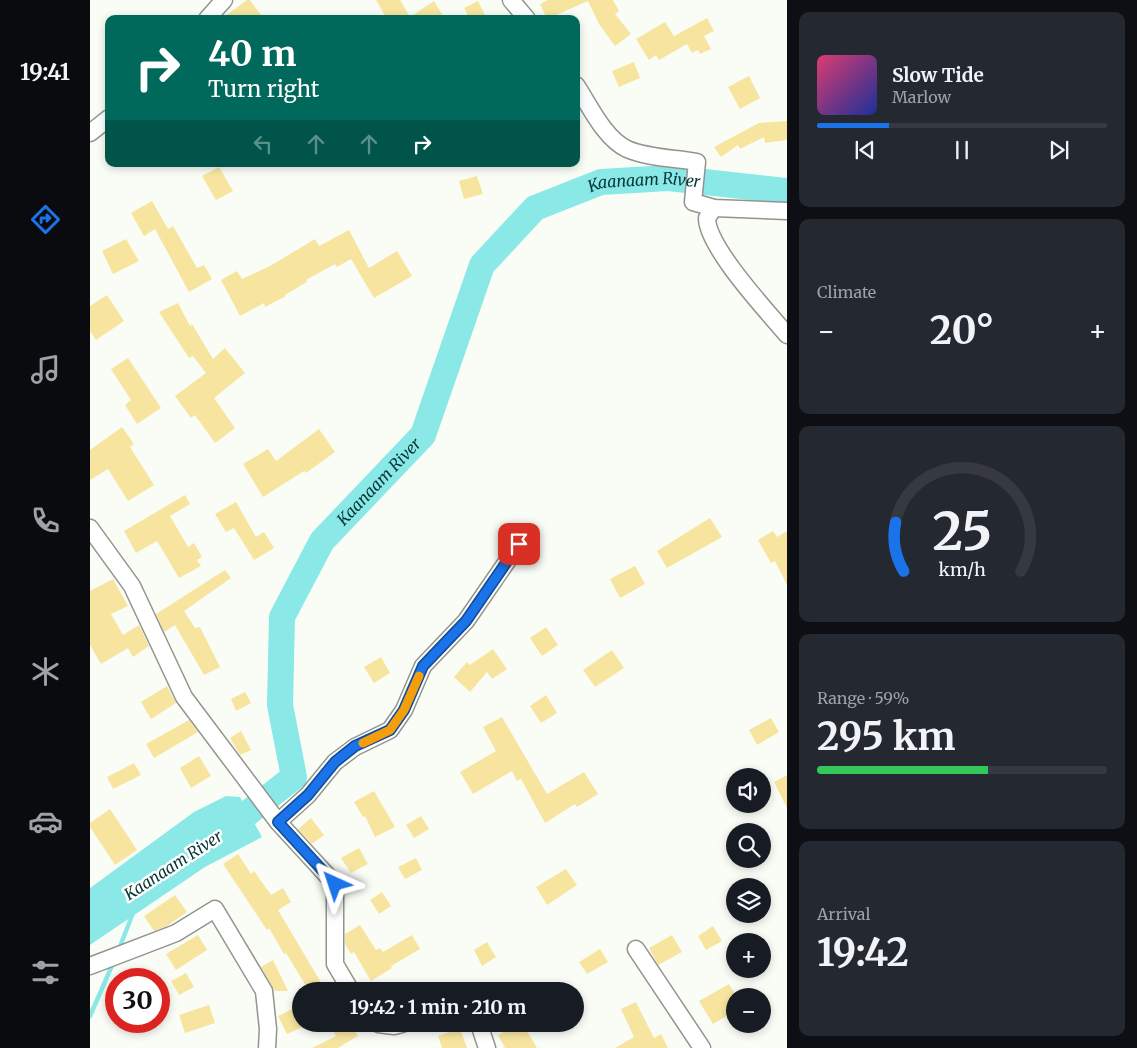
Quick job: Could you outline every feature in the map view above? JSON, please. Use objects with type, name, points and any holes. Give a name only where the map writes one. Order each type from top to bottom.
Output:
[{"type":"street","points":[[210,15],[224,0]]},
{"type":"street","points":[[512,0],[524,15]]},
{"type":"street","points":[[580,91],[612,138],[627,149],[697,162],[693,202],[714,208],[787,211]]},
{"type":"street","points":[[90,133],[105,121]]},
{"type":"street","points":[[714,208],[706,218],[711,236],[740,278],[787,335]]},
{"type":"street","points":[[90,528],[132,586],[184,697],[278,822],[335,884],[335,964],[346,982]]},
{"type":"street","points":[[278,822],[308,795],[335,762],[355,746],[390,730],[404,710],[423,666],[466,621],[519,544]]},
{"type":"street","points":[[97,963],[176,933],[215,909],[264,990],[268,1029],[267,1048]]},
{"type":"street","points":[[636,950],[702,1048]]},
{"type":"street","points":[[482,1032],[487,1048]]},
{"type":"water","points":[[226,796],[240,797],[262,837],[205,867],[90,945],[90,888],[194,812]]},
{"type":"building","points":[[247,0],[250,0],[261,15],[226,15]]},
{"type":"building","points":[[376,0],[400,0],[409,15],[385,15]]},
{"type":"building","points":[[548,0],[613,0],[619,11],[615,14],[631,34],[615,46],[599,24],[588,1],[556,15],[545,15],[540,4]]},
{"type":"building","points":[[434,1],[443,15],[413,15]]},
{"type":"building","points":[[478,1],[485,15],[468,15],[464,8]]},
{"type":"building","points":[[707,18],[714,31],[704,36],[711,49],[700,54],[698,50],[692,53],[687,44],[659,60],[656,55],[649,60],[636,39],[665,22],[674,36]]},
{"type":"building","points":[[634,62],[640,78],[619,87],[612,71]]},
{"type":"building","points":[[749,76],[760,98],[740,109],[728,87]]},
{"type":"building","points":[[787,121],[787,140],[765,143],[764,137],[740,149],[738,145],[721,157],[714,147],[759,123]]},
{"type":"building","points":[[219,167],[233,191],[216,200],[202,176]]},
{"type":"building","points":[[477,176],[483,194],[464,199],[459,181]]},
{"type":"building","points":[[152,201],[168,229],[173,226],[197,268],[204,265],[212,279],[189,292],[155,229],[144,236],[131,213]]},
{"type":"building","points":[[349,230],[369,268],[397,251],[412,276],[374,298],[351,259],[337,267],[335,264],[306,280],[307,282],[286,296],[265,307],[264,303],[240,316],[221,280],[237,271],[242,279],[270,266],[315,239],[319,246]]},
{"type":"building","points":[[126,239],[139,261],[113,274],[102,251]]},
{"type":"building","points":[[107,295],[124,321],[96,340],[90,331],[90,306]]},
{"type":"building","points":[[178,303],[190,326],[192,324],[213,359],[225,348],[245,373],[214,398],[235,428],[215,443],[195,415],[191,418],[175,396],[206,373],[193,356],[189,358],[159,312]]},
{"type":"building","points":[[128,358],[161,408],[137,424],[125,405],[131,400],[111,369]]},
{"type":"building","points":[[122,427],[134,444],[130,447],[154,485],[128,501],[108,469],[90,480],[90,450]]},
{"type":"building","points":[[319,429],[335,452],[306,473],[304,471],[263,497],[243,464],[268,449],[276,461]]},
{"type":"building","points":[[185,495],[190,504],[170,516],[188,547],[194,543],[202,557],[197,560],[201,566],[179,578],[157,541],[136,553],[124,531]]},
{"type":"building","points":[[236,502],[256,537],[264,532],[274,548],[254,560],[234,528],[226,532],[215,514]]},
{"type":"building","points":[[710,518],[722,537],[667,568],[657,551]]},
{"type":"building","points":[[773,531],[777,537],[787,531],[787,585],[775,561],[771,563],[758,540]]},
{"type":"building","points":[[635,566],[645,584],[620,598],[610,579]]},
{"type":"building","points":[[225,570],[231,578],[184,611],[195,628],[200,627],[220,667],[204,675],[175,625],[164,632],[156,614]]},
{"type":"building","points":[[113,579],[128,606],[111,614],[123,635],[139,625],[149,646],[133,657],[128,648],[101,664],[90,645],[90,591]]},
{"type":"building","points":[[546,627],[558,645],[542,656],[530,638]]},
{"type":"building","points":[[493,649],[507,669],[492,679],[487,672],[470,692],[454,677],[467,662],[470,665]]},
{"type":"building","points":[[612,650],[624,668],[595,687],[583,670]]},
{"type":"building","points":[[381,657],[390,673],[374,683],[364,667]]},
{"type":"building","points":[[167,686],[176,703],[151,719],[141,702]]},
{"type":"building","points":[[245,692],[251,703],[236,711],[231,699]]},
{"type":"building","points":[[546,695],[557,713],[541,723],[530,706]]},
{"type":"building","points":[[502,717],[547,794],[584,772],[598,794],[577,807],[575,804],[545,823],[521,779],[517,781],[512,771],[473,794],[460,772],[496,751],[483,727]]},
{"type":"building","points":[[771,718],[779,732],[757,745],[749,730]]},
{"type":"building","points":[[189,720],[198,732],[154,758],[146,744]]},
{"type":"building","points":[[241,731],[251,750],[240,755],[230,738]]},
{"type":"building","points":[[199,756],[211,776],[191,788],[180,768]]},
{"type":"building","points":[[134,763],[141,775],[113,789],[107,777]]},
{"type":"building","points":[[787,775],[787,808],[774,782]]},
{"type":"building","points":[[374,791],[395,827],[375,837],[365,816],[363,817],[354,802]]},
{"type":"building","points":[[110,809],[137,850],[115,865],[90,827],[90,823]]},
{"type":"building","points":[[421,816],[429,829],[414,838],[406,825]]},
{"type":"building","points":[[311,818],[324,835],[312,844],[298,829]]},
{"type":"building","points":[[359,848],[368,864],[351,873],[341,858]]},
{"type":"building","points":[[238,854],[251,874],[254,871],[271,895],[283,888],[291,902],[278,910],[321,982],[304,982],[269,928],[267,930],[223,864]]},
{"type":"building","points":[[416,858],[422,870],[405,879],[398,867]]},
{"type":"building","points":[[566,869],[577,885],[547,905],[536,887]]},
{"type":"building","points":[[382,892],[391,906],[379,914],[370,900]]},
{"type":"building","points":[[175,895],[187,912],[167,926],[154,931],[144,916]]},
{"type":"building","points":[[360,925],[376,950],[380,948],[383,952],[412,935],[420,949],[391,966],[392,968],[371,981],[354,952],[351,954],[345,944],[345,934]]},
{"type":"building","points":[[713,926],[722,941],[706,950],[698,936]]},
{"type":"building","points":[[198,935],[207,950],[176,970],[166,954]]},
{"type":"building","points":[[672,935],[682,952],[658,965],[649,948]]},
{"type":"building","points":[[487,942],[496,957],[482,966],[474,950]]},
{"type":"building","points":[[600,949],[608,962],[587,974],[579,962]]},
{"type":"building","points":[[273,960],[288,991],[275,991],[261,967]]},
{"type":"building","points":[[186,973],[194,987],[179,995],[171,981]]},
{"type":"building","points":[[729,984],[731,988],[726,988],[726,1016],[713,1024],[699,1001]]},
{"type":"building","points":[[636,1002],[654,1038],[661,1034],[668,1048],[615,1048],[634,1037],[621,1009]]},
{"type":"building","points":[[209,1005],[215,1023],[185,1033],[179,1015]]},
{"type":"building","points":[[292,1009],[292,1032],[287,1034],[278,1016]]},
{"type":"building","points":[[334,1032],[356,1032],[358,1036],[338,1048],[312,1048],[336,1036]]},
{"type":"building","points":[[449,1032],[461,1032],[467,1048],[442,1048],[438,1036]]},
{"type":"building","points":[[504,1032],[528,1032],[537,1048],[505,1048],[498,1035]]},
{"type":"waterway","name":"Kaanaam River","points":[[221,834],[294,777],[280,705],[282,617],[322,541],[423,435],[482,265],[535,208],[601,182],[668,178],[787,191]]},
{"type":"waterway","points":[[119,949],[133,913]]},
{"type":"waterway","points":[[90,1016],[114,961]]},
{"type":"slow traffic","points":[[363,743],[390,730],[404,710],[419,676]]},
{"type":"route","points":[[335,884],[278,822],[308,795],[335,762],[355,746],[390,730],[404,710],[423,666],[466,621],[519,544]]}]
